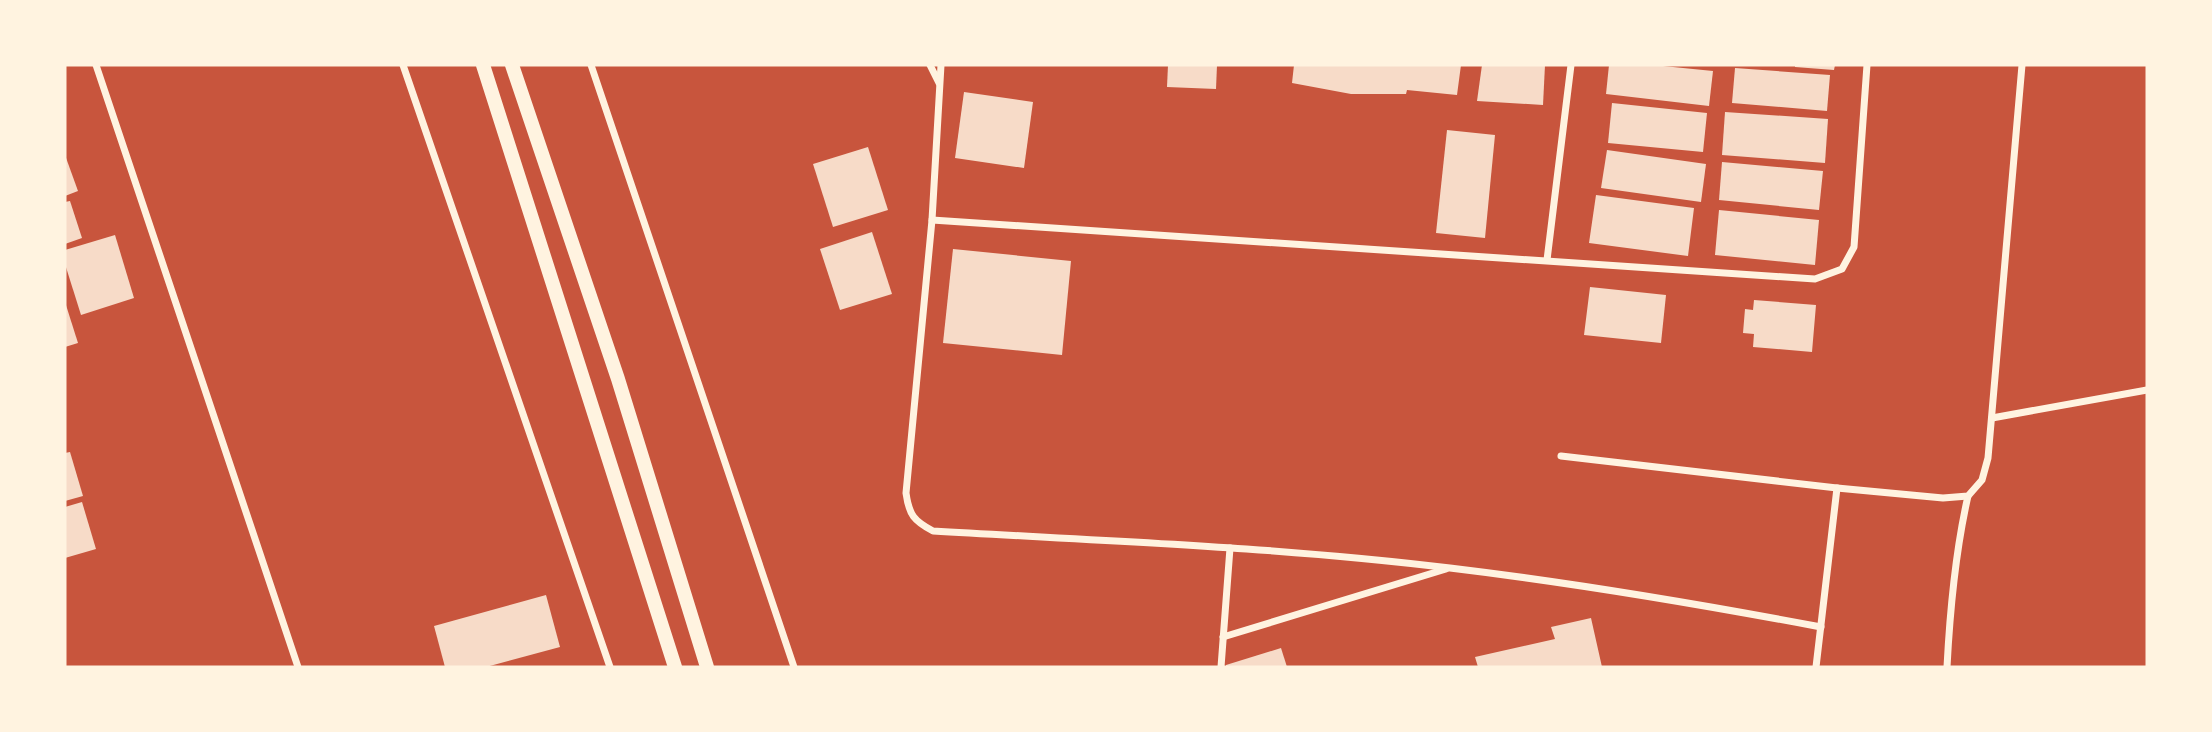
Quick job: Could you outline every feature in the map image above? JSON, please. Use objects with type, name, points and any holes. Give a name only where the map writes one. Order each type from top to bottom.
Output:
[{"type":"main road","points":[[482,65],[675,667]]},
{"type":"main road","points":[[512,65],[618,379],[707,667]]},
{"type":"street","points":[[96,65],[298,667]]},
{"type":"street","points":[[403,65],[610,667]]},
{"type":"street","points":[[591,65],[794,667]]},
{"type":"street","points":[[930,65],[940,86]]},
{"type":"street","points":[[941,65],[932,220],[906,493],[908,508],[917,522],[933,531],[1230,548],[1450,568],[1711,607],[1821,627]]},
{"type":"street","points":[[1547,260],[1571,65]]},
{"type":"street","points":[[932,220],[1815,279],[1842,269],[1854,247],[1867,65]]},
{"type":"street","points":[[1947,667],[1951,588],[1957,544],[1968,496],[1982,480],[1988,458],[2022,65]]},
{"type":"street","points":[[1992,418],[2147,390]]},
{"type":"street","points":[[1561,456],[1837,488],[1943,498],[1968,496]]},
{"type":"street","points":[[1816,667],[1837,488]]},
{"type":"street","points":[[1221,667],[1230,548]]},
{"type":"street","points":[[1223,637],[1450,568]]},
{"type":"building","points":[[1168,65],[1217,65],[1216,89],[1167,87]]},
{"type":"building","points":[[1294,65],[1461,65],[1457,95],[1407,90],[1406,94],[1351,94],[1292,83]]},
{"type":"building","points":[[1482,65],[1545,65],[1543,105],[1477,101]]},
{"type":"building","points":[[1609,65],[1653,65],[1713,71],[1709,106],[1606,94]]},
{"type":"building","points":[[1795,65],[1835,65],[1834,70]]},
{"type":"building","points":[[1735,68],[1830,75],[1827,111],[1732,103]]},
{"type":"building","points":[[964,92],[1033,102],[1024,168],[955,158]]},
{"type":"building","points":[[1612,103],[1707,113],[1703,152],[1608,143]]},
{"type":"building","points":[[1725,112],[1828,119],[1825,163],[1722,155]]},
{"type":"building","points":[[1447,130],[1495,135],[1485,238],[1436,233]]},
{"type":"building","points":[[868,147],[888,210],[833,227],[813,164]]},
{"type":"building","points":[[1607,150],[1706,164],[1701,202],[1601,188]]},
{"type":"building","points":[[65,155],[78,191],[65,196]]},
{"type":"building","points":[[1722,162],[1823,171],[1819,210],[1719,200]]},
{"type":"building","points":[[1596,195],[1694,208],[1688,256],[1589,243]]},
{"type":"building","points":[[70,201],[82,238],[65,244],[65,202]]},
{"type":"building","points":[[1719,210],[1819,220],[1815,265],[1715,255]]},
{"type":"building","points":[[872,232],[892,294],[840,310],[820,249]]},
{"type":"building","points":[[115,235],[134,298],[81,315],[65,264],[65,250]]},
{"type":"building","points":[[953,249],[1071,261],[1062,355],[943,343]]},
{"type":"building","points":[[1590,287],[1666,295],[1661,343],[1584,335]]},
{"type":"building","points":[[1754,300],[1816,305],[1812,352],[1753,347],[1754,334],[1743,333],[1745,309],[1753,310]]},
{"type":"building","points":[[65,302],[78,343],[65,347]]},
{"type":"building","points":[[70,452],[83,496],[65,501],[65,453]]},
{"type":"building","points":[[82,502],[96,549],[65,558],[65,507]]},
{"type":"building","points":[[546,595],[560,647],[486,667],[445,667],[434,626]]},
{"type":"building","points":[[1591,618],[1602,667],[1478,667],[1475,657],[1555,639],[1551,627]]},
{"type":"building","points":[[1281,648],[1287,667],[1226,667],[1226,665]]}]
